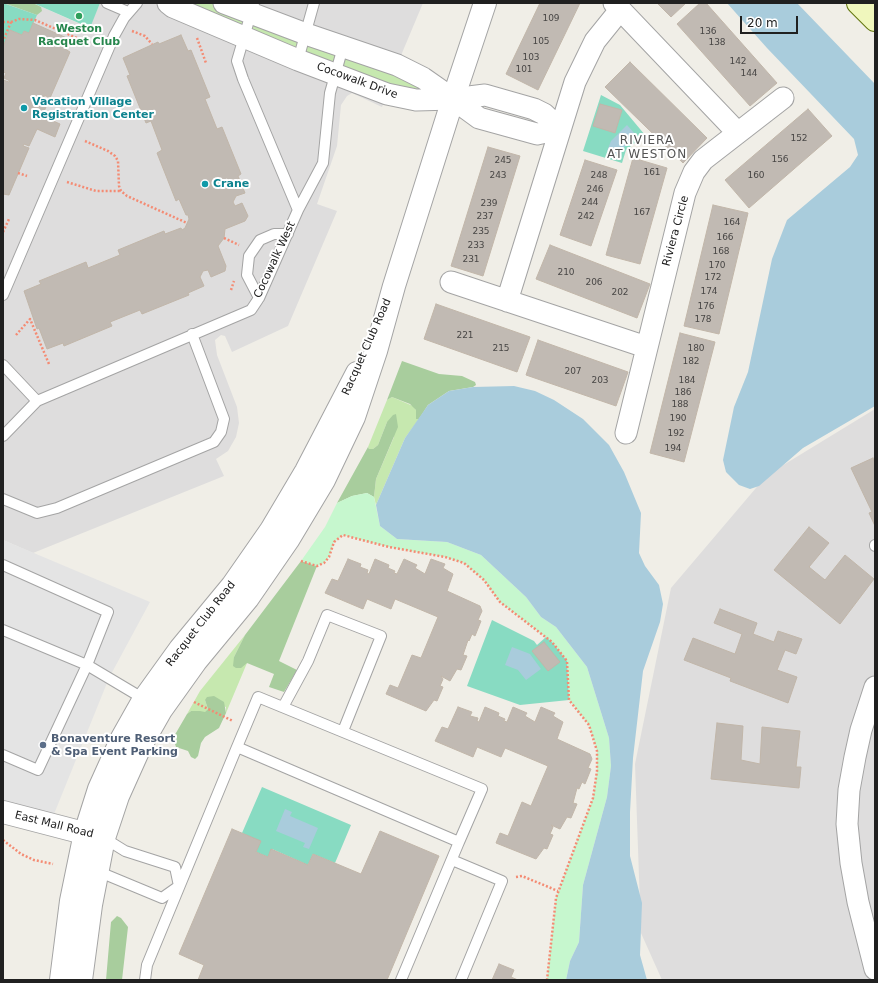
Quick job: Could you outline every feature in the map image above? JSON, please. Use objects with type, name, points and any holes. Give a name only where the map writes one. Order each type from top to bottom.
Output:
[{"type":"main road","points":[[858,3],[875,20]]},
{"type":"street","name":"Cocowalk Drive","points":[[168,3],[172,7],[298,60],[387,94],[416,100],[453,99]]},
{"type":"street","points":[[224,3],[253,8],[306,34],[397,65],[423,78],[479,118],[537,134],[560,129]]},
{"type":"street","name":"Racquet Club Road","points":[[61,980],[71,902],[95,836],[121,789],[140,747],[161,710],[196,661],[248,598],[284,547],[337,456],[354,417],[366,384],[394,286],[453,99],[485,3]]},
{"type":"street","name":"Racquet Club Road","points":[[453,99],[496,3]]},
{"type":"street","points":[[507,301],[575,82],[586,57],[617,6],[737,132]]},
{"type":"street","name":"Riviera Circle","points":[[626,433],[684,194],[694,172],[703,160],[737,132],[783,98]]},
{"type":"street","points":[[451,282],[646,347]]},
{"type":"street","name":"Racquet Club Road","points":[[81,980],[91,905],[97,873],[95,836],[99,789],[122,738],[144,699],[180,649],[232,586],[271,530],[310,464],[350,387],[394,286]]},
{"type":"street","points":[[874,958],[858,902],[851,863],[847,824],[849,790],[855,757],[865,716],[875,687]]},
{"type":"street","name":"East Mall Road","points":[[3,812],[95,836]]},
{"type":"lane","points":[[107,3],[128,12]]},
{"type":"lane","points":[[3,295],[114,36],[128,12],[137,3]]},
{"type":"lane","points":[[298,60],[314,3]]},
{"type":"lane","name":"Cocowalk West","points":[[3,436],[37,401],[251,310],[259,298],[298,210],[238,65],[237,56],[253,8]]},
{"type":"lane","points":[[298,210],[323,163],[327,137],[328,105],[343,47]]},
{"type":"lane","points":[[259,298],[247,275],[249,256],[254,245],[260,240],[274,234],[288,234]]},
{"type":"lane","points":[[3,499],[37,513],[57,508],[214,442],[221,432],[224,419],[192,334]]},
{"type":"lane","points":[[3,365],[37,401]]},
{"type":"lane","points":[[3,565],[108,612],[86,665],[38,770],[3,756]]},
{"type":"lane","points":[[283,707],[308,662],[327,615],[381,636],[343,731]]},
{"type":"lane","points":[[3,630],[86,665],[144,699]]},
{"type":"lane","points":[[145,980],[146,965],[258,697],[482,789],[402,980]]},
{"type":"lane","points":[[238,747],[459,842]]},
{"type":"lane","points":[[95,836],[125,850],[175,867],[179,886]]},
{"type":"lane","points":[[452,860],[502,881],[461,980]]},
{"type":"lane","points":[[97,873],[162,898],[179,886]]},
{"type":"path","points":[[3,22],[35,20],[84,41]]},
{"type":"path","points":[[3,41],[11,22]]},
{"type":"path","points":[[132,30],[145,36],[152,44]]},
{"type":"path","points":[[196,36],[206,63]]},
{"type":"path","points":[[84,141],[108,151],[115,156],[118,161],[117,177],[121,191],[127,196],[187,223]]},
{"type":"path","points":[[18,173],[27,176]]},
{"type":"path","points":[[54,177],[89,190],[110,192],[121,191]]},
{"type":"path","points":[[3,232],[8,219]]},
{"type":"path","points":[[224,238],[243,246]]},
{"type":"path","points":[[16,335],[30,319],[32,320],[49,364]]},
{"type":"path","points":[[301,561],[317,566],[324,563],[329,557],[334,542],[343,535],[389,547],[445,557],[464,563],[476,572],[500,602],[552,642],[567,661],[569,700],[589,725],[597,751],[597,771],[593,798],[556,898],[547,980]]},
{"type":"path","points":[[194,702],[246,727]]},
{"type":"path","points":[[3,840],[21,854],[34,860],[53,864]]},
{"type":"path","points":[[502,881],[522,876],[558,891]]},
{"type":"shaded area","points":[[3,3],[33,3],[89,28],[100,3],[423,3],[397,65],[453,99],[387,94],[382,107],[352,93],[347,96],[341,105],[337,146],[317,204],[337,211],[288,326],[232,352],[225,336],[221,335],[215,340],[217,355],[237,407],[239,423],[236,437],[228,451],[216,459],[224,476],[33,553],[3,540]]},
{"type":"shaded area","points":[[875,409],[875,980],[662,980],[641,933],[635,764],[671,588],[767,475]]},
{"type":"shaded area","name":"Bonaventure Resort & Spa Event Parking","points":[[3,540],[150,602],[109,678],[50,824],[3,812]]},
{"type":"green space","points":[[3,3],[37,15],[29,33],[24,31],[22,35],[10,30],[3,47]]},
{"type":"green space","points":[[4,3],[33,3],[41,7],[42,11],[37,15]]},
{"type":"green space","name":"Weston Racquet Club","points":[[33,3],[100,3],[90,28]]},
{"type":"green space","points":[[182,3],[224,3],[397,65],[419,88],[387,94]]},
{"type":"green space","points":[[601,95],[620,105],[645,135],[626,150],[622,163],[583,151]]},
{"type":"green space","points":[[402,361],[439,374],[462,376],[475,382],[476,385],[473,387],[449,391],[428,405],[419,419],[416,419],[416,410],[410,404],[392,397],[387,400]]},
{"type":"green space","points":[[392,397],[413,406],[416,410],[416,419],[419,419],[405,438],[376,505],[374,497],[376,479],[394,437],[387,422],[378,445],[373,449],[369,449],[368,447],[387,400]]},
{"type":"green space","points":[[396,414],[398,427],[376,479],[374,497],[367,493],[352,496],[337,503],[368,447],[369,449],[373,449],[378,445],[387,422],[393,415]]},
{"type":"green space","points":[[367,493],[374,497],[380,526],[397,539],[447,542],[481,555],[526,597],[541,617],[556,627],[587,667],[609,738],[611,766],[607,797],[583,885],[579,942],[570,961],[566,980],[547,980],[556,898],[593,798],[597,771],[597,751],[589,725],[569,700],[567,661],[552,642],[500,602],[484,580],[464,563],[445,557],[389,547],[343,535],[334,542],[329,557],[324,563],[317,566],[301,561],[325,527],[337,503],[352,496]]},
{"type":"green space","points":[[301,561],[317,566],[279,661],[297,670],[284,692],[269,687],[274,674],[247,663],[241,668],[236,668],[233,666],[234,657],[245,635]]},
{"type":"green space","points":[[492,620],[534,641],[537,645],[546,637],[552,642],[567,661],[569,700],[520,705],[467,686]]},
{"type":"green space","points":[[245,635],[234,657],[247,663],[226,713],[226,707],[205,700],[208,709],[205,713],[191,711],[187,714],[200,691]]},
{"type":"green space","points":[[214,696],[224,702],[226,713],[219,728],[205,737],[201,743],[198,756],[195,759],[191,757],[188,751],[176,747],[173,738],[187,714],[191,711],[205,712],[208,709],[205,700],[207,697]]},
{"type":"green space","points":[[262,787],[351,825],[335,863],[313,854],[308,865],[272,849],[268,857],[256,852],[260,842],[242,833]]},
{"type":"green space","points":[[117,916],[121,918],[128,927],[122,980],[106,980],[111,922]]},
{"type":"water","points":[[727,3],[797,3],[875,84],[875,406],[803,448],[759,486],[750,489],[739,485],[726,472],[723,460],[734,407],[748,372],[772,259],[787,220],[850,167],[858,155],[854,139],[767,48]]},
{"type":"water","points":[[627,125],[636,135],[623,148],[620,155],[607,151],[611,141]]},
{"type":"water","points":[[514,386],[535,391],[554,400],[583,419],[609,445],[624,472],[641,513],[639,553],[645,566],[659,585],[663,604],[660,622],[643,671],[633,758],[630,812],[630,856],[642,903],[640,955],[647,980],[566,980],[570,961],[579,942],[583,885],[607,797],[611,766],[609,738],[587,667],[556,627],[541,617],[526,597],[481,555],[447,542],[397,539],[380,526],[376,505],[405,438],[428,405],[449,391],[473,387]]},
{"type":"water","points":[[512,647],[530,654],[541,669],[526,680],[518,670],[505,665]]},
{"type":"water","points":[[285,809],[292,812],[290,816],[318,828],[309,849],[303,847],[305,843],[276,831]]},
{"type":"building","points":[[540,3],[580,3],[538,90],[506,74]]},
{"type":"building","points":[[657,3],[686,3],[671,17]]},
{"type":"building","points":[[700,3],[706,3],[777,83],[750,106],[677,24]]},
{"type":"building","name":"Vacation Village Registration Center","points":[[33,23],[69,39],[65,49],[70,52],[50,98],[44,95],[44,97],[49,100],[42,116],[60,124],[55,137],[37,129],[29,146],[24,144],[23,146],[29,148],[9,195],[3,194],[3,80],[10,81],[4,78],[6,73],[3,72],[3,47],[10,30],[22,35],[24,31],[29,33]]},
{"type":"building","name":"Crane","points":[[181,35],[188,51],[191,50],[210,97],[205,99],[217,129],[222,127],[241,174],[238,176],[245,193],[236,196],[233,202],[235,206],[242,203],[248,216],[245,221],[225,229],[224,238],[218,246],[226,266],[225,271],[211,277],[208,270],[203,271],[200,277],[204,286],[188,293],[189,295],[142,314],[140,310],[110,322],[112,326],[64,346],[63,343],[47,349],[39,328],[37,329],[24,291],[41,284],[39,281],[86,262],[88,268],[120,255],[118,250],[164,231],[165,234],[181,228],[182,230],[185,228],[189,219],[179,199],[176,201],[157,153],[162,150],[151,121],[146,123],[127,76],[130,75],[123,58],[158,42],[159,44]]},
{"type":"building","points":[[630,62],[707,138],[683,163],[605,87]]},
{"type":"building","points":[[600,104],[622,110],[615,133],[593,126]]},
{"type":"building","points":[[808,109],[832,136],[749,208],[725,180]]},
{"type":"building","points":[[488,147],[520,156],[483,276],[451,266]]},
{"type":"building","points":[[633,158],[667,168],[640,264],[606,255]]},
{"type":"building","points":[[585,160],[617,170],[591,246],[560,235]]},
{"type":"building","points":[[713,205],[748,213],[719,334],[684,326]]},
{"type":"building","points":[[550,245],[650,284],[637,318],[536,279]]},
{"type":"building","points":[[436,304],[530,337],[517,372],[424,339]]},
{"type":"building","points":[[680,333],[715,342],[684,462],[650,453]]},
{"type":"building","points":[[538,340],[628,372],[616,406],[526,375]]},
{"type":"building","points":[[873,458],[875,463],[875,526],[869,513],[872,512],[851,468]]},
{"type":"building","points":[[809,527],[829,543],[809,567],[825,580],[845,555],[874,579],[840,624],[774,570]]},
{"type":"building","points":[[348,559],[361,564],[360,567],[368,570],[367,573],[369,574],[375,559],[389,565],[388,568],[395,571],[394,573],[397,574],[404,559],[417,565],[415,568],[425,574],[431,559],[445,564],[443,568],[453,574],[447,591],[480,606],[482,611],[478,620],[481,621],[475,636],[472,634],[469,641],[468,640],[463,655],[467,656],[461,670],[457,669],[450,681],[441,676],[443,679],[440,686],[443,687],[437,701],[434,700],[426,711],[386,694],[390,685],[398,688],[412,655],[421,658],[438,617],[395,599],[391,609],[367,599],[363,609],[325,593],[332,579],[338,581]]},
{"type":"building","points":[[720,609],[757,623],[753,634],[774,642],[778,631],[802,639],[796,654],[785,650],[777,670],[797,677],[788,703],[730,681],[731,678],[684,660],[693,638],[735,654],[742,634],[714,623]]},
{"type":"building","points":[[544,642],[560,662],[548,671],[532,651]]},
{"type":"building","points":[[458,707],[472,712],[470,716],[478,718],[477,721],[479,722],[485,707],[499,713],[498,716],[505,719],[504,721],[507,722],[513,707],[527,713],[525,716],[535,722],[541,707],[555,713],[553,716],[563,722],[557,739],[590,754],[592,759],[588,768],[591,769],[585,784],[582,782],[579,789],[577,788],[573,803],[577,804],[571,818],[567,817],[560,829],[551,825],[553,827],[550,834],[553,835],[547,849],[544,848],[536,859],[496,843],[500,833],[508,836],[522,802],[531,806],[548,766],[505,748],[501,757],[477,747],[473,757],[435,741],[442,727],[448,729]]},
{"type":"building","points":[[717,723],[743,726],[741,760],[760,764],[762,727],[800,731],[796,767],[801,767],[799,788],[711,779]]},
{"type":"building","points":[[232,829],[261,841],[256,852],[268,857],[271,849],[308,865],[313,854],[361,874],[380,831],[439,856],[387,980],[198,980],[204,965],[179,954]]},
{"type":"building","points":[[499,964],[514,970],[511,977],[518,980],[492,980]]},
{"type":"place","name":"Weston Racquet Club","points":[[79,16]]},
{"type":"place","name":"Vacation Village Registration Center","points":[[24,108]]},
{"type":"place","name":"Crane","points":[[205,184]]},
{"type":"place","name":"Bonaventure Resort & Spa Event Parking","points":[[43,745]]},
{"type":"district","name":"RIVIERA AT WESTON","points":[[647,148]]}]
